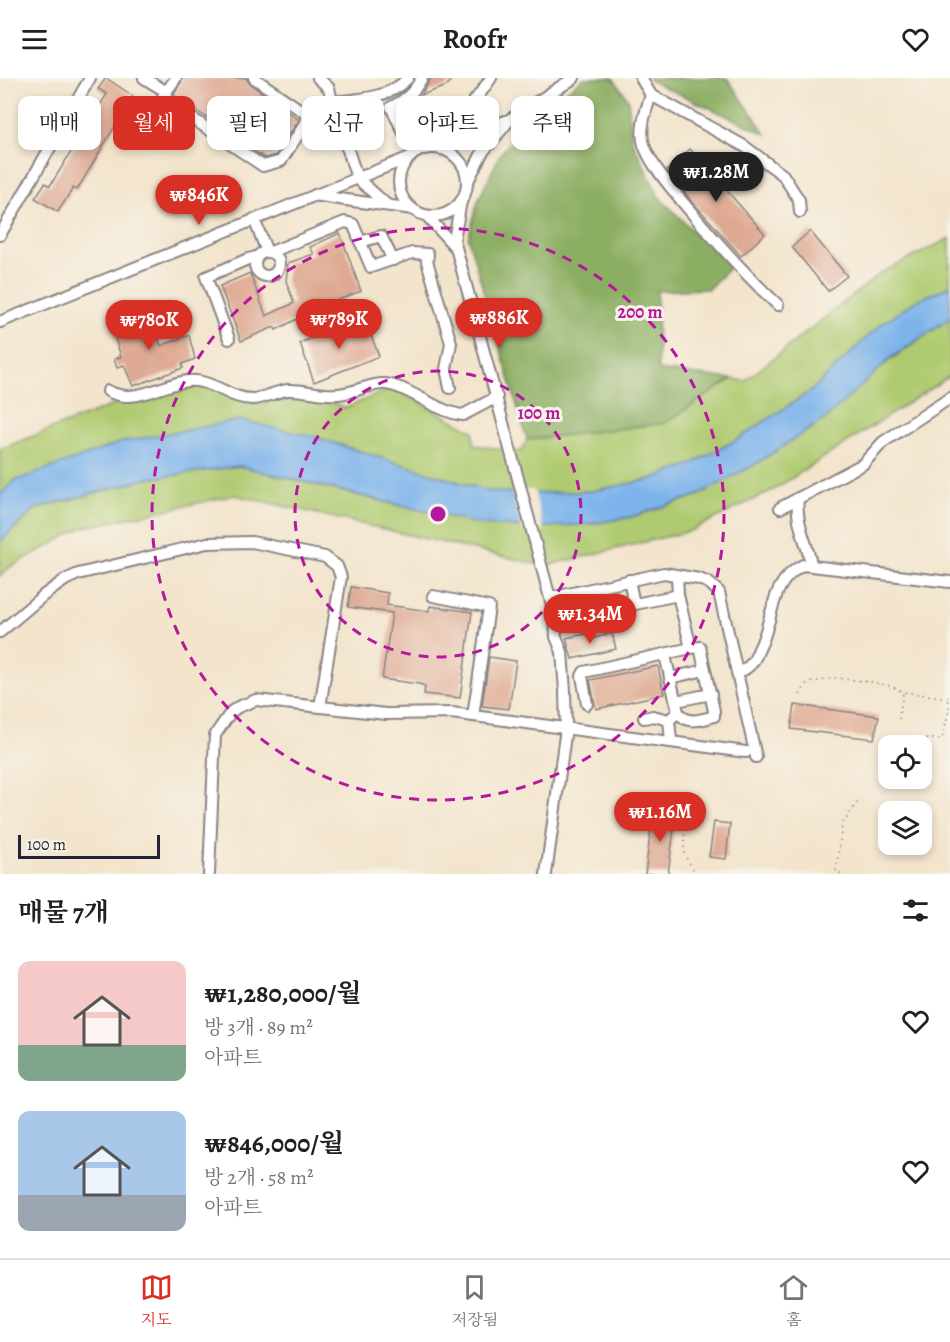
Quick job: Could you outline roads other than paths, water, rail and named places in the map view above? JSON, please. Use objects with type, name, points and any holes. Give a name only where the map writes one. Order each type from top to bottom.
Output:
[{"type":"street","points":[[0,235],[90,78]]},
{"type":"street","points":[[144,78],[167,92]]},
{"type":"street","points":[[176,78],[162,98],[263,166],[281,161],[307,121],[305,113],[254,78]]},
{"type":"street","points":[[318,78],[329,88],[331,96]]},
{"type":"street","points":[[373,96],[400,86],[408,78]]},
{"type":"street","points":[[409,96],[415,91],[422,78]]},
{"type":"street","points":[[478,96],[491,78]]},
{"type":"street","points":[[499,123],[509,120],[574,78]]},
{"type":"street","points":[[641,78],[651,95],[744,146],[783,175],[799,200],[800,212]]},
{"type":"street","points":[[651,95],[644,117],[644,143],[658,170],[708,233],[778,305]]},
{"type":"street","points":[[396,105],[391,107],[396,119]]},
{"type":"street","points":[[509,120],[482,153],[467,183],[461,201],[454,240],[513,456],[555,617],[556,637],[562,652],[566,728],[546,874]]},
{"type":"street","points":[[348,150],[357,178],[387,205]]},
{"type":"street","points":[[409,150],[411,156]]},
{"type":"street","points":[[0,322],[422,150]]},
{"type":"street","points":[[444,150],[457,157],[466,174],[467,183]]},
{"type":"street","points":[[411,156],[400,171],[399,185],[403,198],[412,209]]},
{"type":"street","points":[[315,195],[350,202],[412,209],[427,216],[457,250]]},
{"type":"street","points":[[427,216],[446,213],[461,201]]},
{"type":"street","points":[[254,219],[269,252],[277,257],[279,264],[276,272],[270,276],[262,275],[256,270],[257,257]]},
{"type":"street","points":[[229,339],[206,277],[345,222],[353,224],[371,267],[412,253],[428,254],[427,261],[451,343],[446,369],[450,388]]},
{"type":"street","points":[[360,242],[381,236],[393,260]]},
{"type":"street","points":[[108,391],[118,396],[134,396],[187,381],[199,381],[211,384],[236,397],[255,399],[287,390],[335,395],[387,384],[445,410],[463,415],[497,397]]},
{"type":"street","points":[[780,508],[862,464],[883,442],[950,398]]},
{"type":"street","points":[[798,498],[797,509],[801,530],[811,564]]},
{"type":"street","points":[[0,632],[65,580],[92,569],[207,543],[241,541],[325,557],[338,566],[341,577],[320,707]]},
{"type":"street","points":[[738,673],[752,665],[766,636],[775,600],[783,580],[803,565],[811,564],[950,582]]},
{"type":"street","points":[[209,874],[215,735],[224,720],[238,707],[256,700],[386,714],[451,713],[670,741],[751,754],[738,673],[719,591],[709,583],[664,573],[550,598]]},
{"type":"street","points":[[677,576],[678,595],[691,648]]},
{"type":"street","points":[[629,580],[634,604]]},
{"type":"street","points":[[577,592],[583,613],[678,595]]},
{"type":"street","points":[[433,596],[489,607],[473,716]]},
{"type":"street","points":[[587,704],[582,676],[584,672],[700,647],[714,716],[686,721],[677,707],[665,655]]},
{"type":"street","points":[[670,678],[705,670]]},
{"type":"street","points":[[670,741],[669,720],[677,707],[711,694]]},
{"type":"street","points":[[644,718],[653,716],[669,720]]},
{"type":"water","points":[[950,286],[950,318],[891,358],[824,420],[754,465],[699,495],[631,517],[589,524],[536,528],[482,525],[239,466],[146,479],[35,509],[0,542],[0,495],[14,481],[122,442],[239,420],[315,437],[487,491],[526,494],[592,491],[648,480],[690,465],[738,439],[811,391],[880,325],[916,301]]}]
